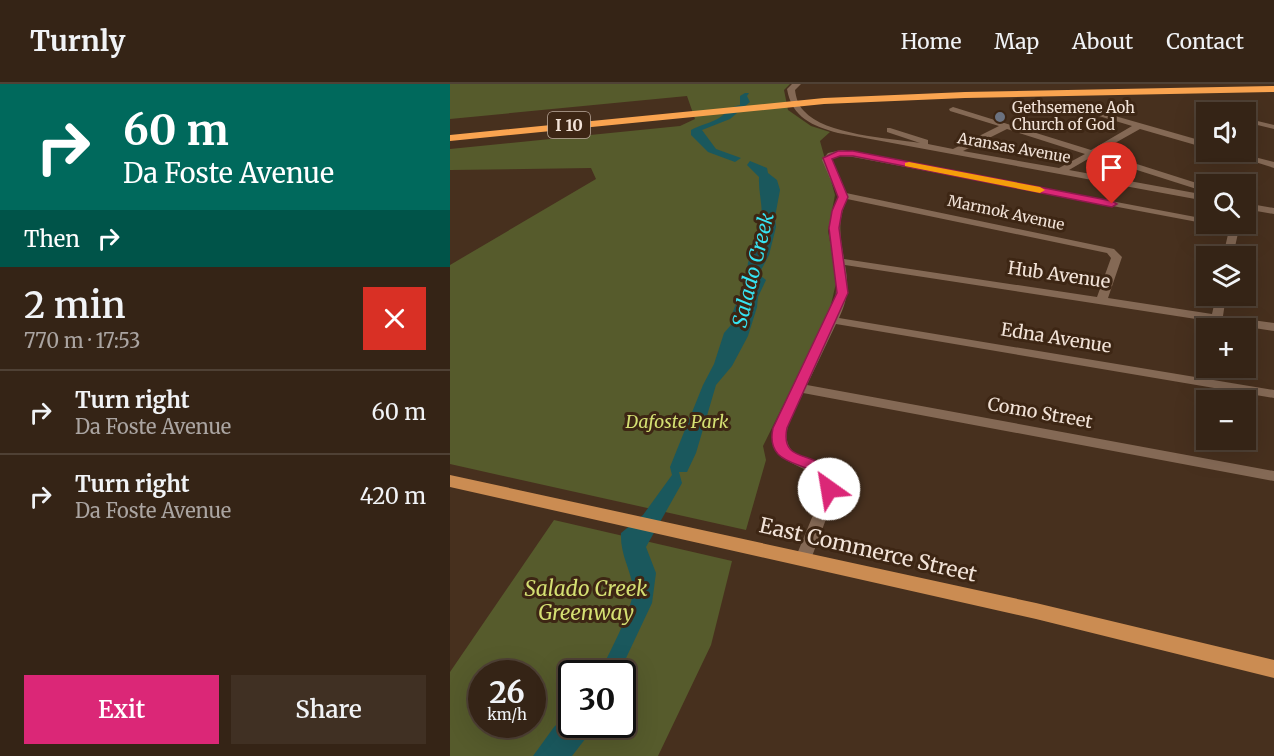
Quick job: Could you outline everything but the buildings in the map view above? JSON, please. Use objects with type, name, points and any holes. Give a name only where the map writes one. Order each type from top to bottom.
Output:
[{"type":"highway","points":[[998,85],[1016,84]]},
{"type":"highway","name":"I 10","points":[[450,127],[998,85],[1069,84]]},
{"type":"highway","name":"I 10","points":[[816,98],[1274,89]]},
{"type":"highway","points":[[1054,93],[1252,101]]},
{"type":"highway","name":"I 10","points":[[450,138],[687,108]]},
{"type":"main road","name":"East Commerce Street","points":[[450,481],[1088,623],[1274,669]]},
{"type":"street","name":"Aransas Avenue","points":[[797,84],[790,89],[798,110],[814,123],[837,130],[1196,196]]},
{"type":"street","points":[[1070,106],[1196,143]]},
{"type":"street","points":[[953,108],[1196,186]]},
{"type":"street","points":[[1256,123],[1274,127]]},
{"type":"street","points":[[954,152],[1006,126]]},
{"type":"street","points":[[1061,171],[1095,154],[1139,126]]},
{"type":"street","points":[[890,130],[925,142],[922,146]]},
{"type":"street","points":[[803,559],[827,498],[830,481],[814,466],[788,456],[781,449],[780,428],[843,293],[834,221],[842,195],[826,160],[831,155],[843,153],[1196,220]]},
{"type":"street","points":[[1256,160],[1274,165]]},
{"type":"street","name":"Marmok Avenue","points":[[842,195],[1110,251],[1117,257],[1102,300]]},
{"type":"street","points":[[1256,208],[1274,211]]},
{"type":"street","name":"Hub Avenue","points":[[839,261],[1274,327]]},
{"type":"street","points":[[1217,317],[1219,306]]},
{"type":"street","name":"Edna Avenue","points":[[832,320],[1274,394]]},
{"type":"street","name":"Como Street","points":[[799,388],[1274,476]]},
{"type":"green space","name":"Dafoste Park","points":[[450,84],[790,84],[784,90],[788,110],[811,126],[830,132],[820,141],[835,195],[828,231],[837,279],[829,313],[763,446],[766,460],[746,530],[450,464],[450,265],[596,179],[591,168],[450,170],[450,149],[680,126],[695,119],[687,96],[450,119]]},
{"type":"green space","name":"Salado Creek Greenway","points":[[554,520],[732,561],[711,645],[658,756],[450,756],[450,672]]},
{"type":"water","points":[[749,93],[747,96],[750,102],[730,119],[702,130],[716,149],[741,158],[735,162],[708,152],[691,135],[691,130],[716,120],[740,105],[740,96]]},
{"type":"water","name":"Salado Creek","points":[[750,161],[767,168],[768,173],[777,180],[780,190],[775,217],[776,227],[769,255],[761,270],[761,276],[766,280],[758,297],[748,336],[732,366],[716,385],[696,453],[687,472],[679,472],[682,483],[646,547],[656,573],[652,603],[625,660],[606,660],[630,606],[633,587],[622,548],[621,533],[643,515],[672,475],[670,467],[703,385],[714,364],[724,333],[731,325],[734,308],[746,282],[748,263],[759,232],[762,215],[759,177],[747,165]]},
{"type":"water","points":[[558,723],[558,738],[586,738],[572,756],[533,756]]},
{"type":"slow traffic","points":[[909,165],[1040,190]]},
{"type":"place","name":"Gethsemene Aoh Church of God","points":[[1000,117]]},
{"type":"route","points":[[829,489],[830,481],[824,473],[814,466],[788,456],[781,449],[778,438],[780,428],[843,293],[834,228],[834,221],[843,197],[827,158],[838,153],[853,154],[1112,204]]}]
